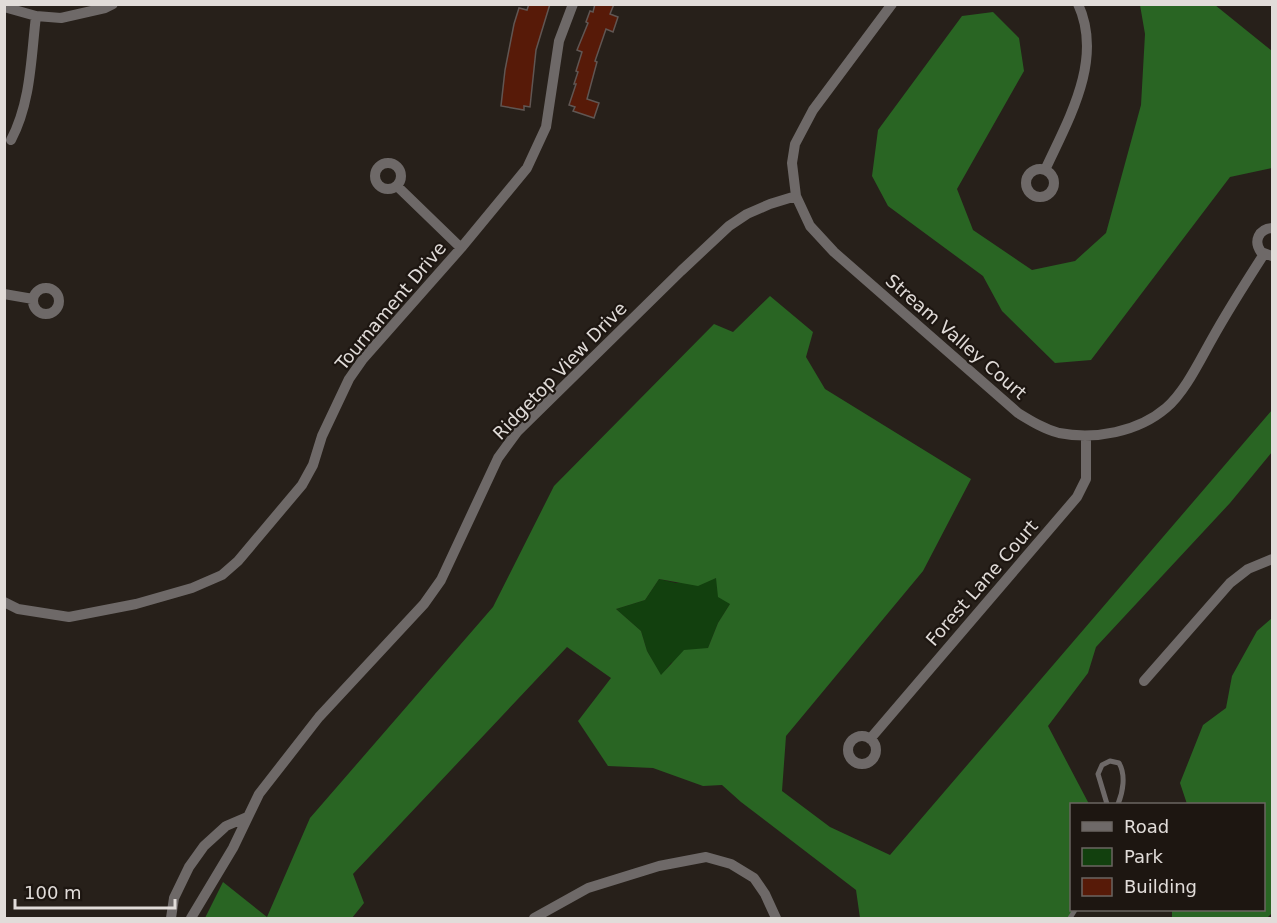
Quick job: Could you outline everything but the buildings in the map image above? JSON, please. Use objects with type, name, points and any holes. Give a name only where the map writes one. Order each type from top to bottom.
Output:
[{"type":"street","points":[[4,7],[36,16],[61,18],[113,4]]},
{"type":"street","name":"Tournament Drive","points":[[4,602],[18,609],[69,617],[136,604],[192,588],[222,575],[238,561],[302,485],[313,465],[322,436],[349,379],[363,359],[521,176],[538,149],[546,127],[559,41],[573,4]]},
{"type":"street","name":"Stream Valley Court","points":[[892,4],[819,102],[795,144],[792,164],[796,196],[810,226],[834,252],[1018,413],[1057,432],[1086,436],[1125,430],[1152,418],[1168,407],[1193,372],[1234,300],[1268,255],[1258,248],[1257,239],[1262,231],[1272,228]]},
{"type":"street","points":[[1045,170],[1084,80],[1088,42],[1083,15],[1078,4]]},
{"type":"street","points":[[11,140],[21,120],[28,86],[36,16]]},
{"type":"street","points":[[396,186],[461,248]]},
{"type":"street","name":"Ridgetop View Drive","points":[[191,918],[233,848],[259,794],[302,738],[424,604],[441,580],[498,458],[517,432],[729,226],[747,214],[796,196]]},
{"type":"street","points":[[4,294],[33,299]]},
{"type":"street","name":"Forest Lane Court","points":[[870,739],[1077,497],[1086,479],[1086,436]]},
{"type":"street","points":[[1144,681],[1230,583],[1248,570],[1272,559]]},
{"type":"street","points":[[171,918],[174,898],[189,867],[204,846],[226,826],[247,817]]},
{"type":"street","points":[[534,918],[588,888],[659,866],[705,857],[731,864],[754,878],[765,894],[776,918]]},
{"type":"lane","points":[[1107,803],[1098,774],[1102,765],[1110,760],[1119,763],[1123,770],[1124,778],[1118,803]]},
{"type":"green space","points":[[1140,5],[1215,5],[1272,51],[1272,168],[1230,177],[1091,360],[1055,363],[1002,311],[983,276],[888,206],[872,176],[878,130],[962,16],[993,12],[1019,38],[1024,71],[957,189],[973,230],[1032,270],[1075,261],[1106,233],[1141,105],[1145,34]]},
{"type":"green space","points":[[770,296],[813,332],[806,357],[825,389],[971,479],[923,571],[786,736],[782,791],[830,827],[890,855],[1272,410],[1272,452],[1230,503],[1096,647],[1088,673],[1048,726],[1088,803],[1070,803],[1070,911],[1074,911],[1071,918],[860,918],[856,890],[722,785],[703,786],[653,768],[608,766],[578,721],[611,678],[567,647],[353,874],[364,903],[352,918],[205,918],[223,882],[267,917],[310,818],[493,607],[554,486],[714,324],[733,332]],"holes":[[[716,578],[718,597],[730,604],[718,623],[708,648],[684,650],[661,675],[647,651],[641,631],[616,609],[645,600],[659,579],[698,586]]]},
{"type":"green space","points":[[716,578],[730,604],[718,623],[708,648],[671,663],[661,676],[647,651],[641,631],[616,609],[645,600],[659,579],[676,583]]},
{"type":"green space","points":[[1272,618],[1272,915],[1267,918],[1172,918],[1172,911],[1265,911],[1265,803],[1187,803],[1180,783],[1203,725],[1226,708],[1232,676],[1257,631]]}]
